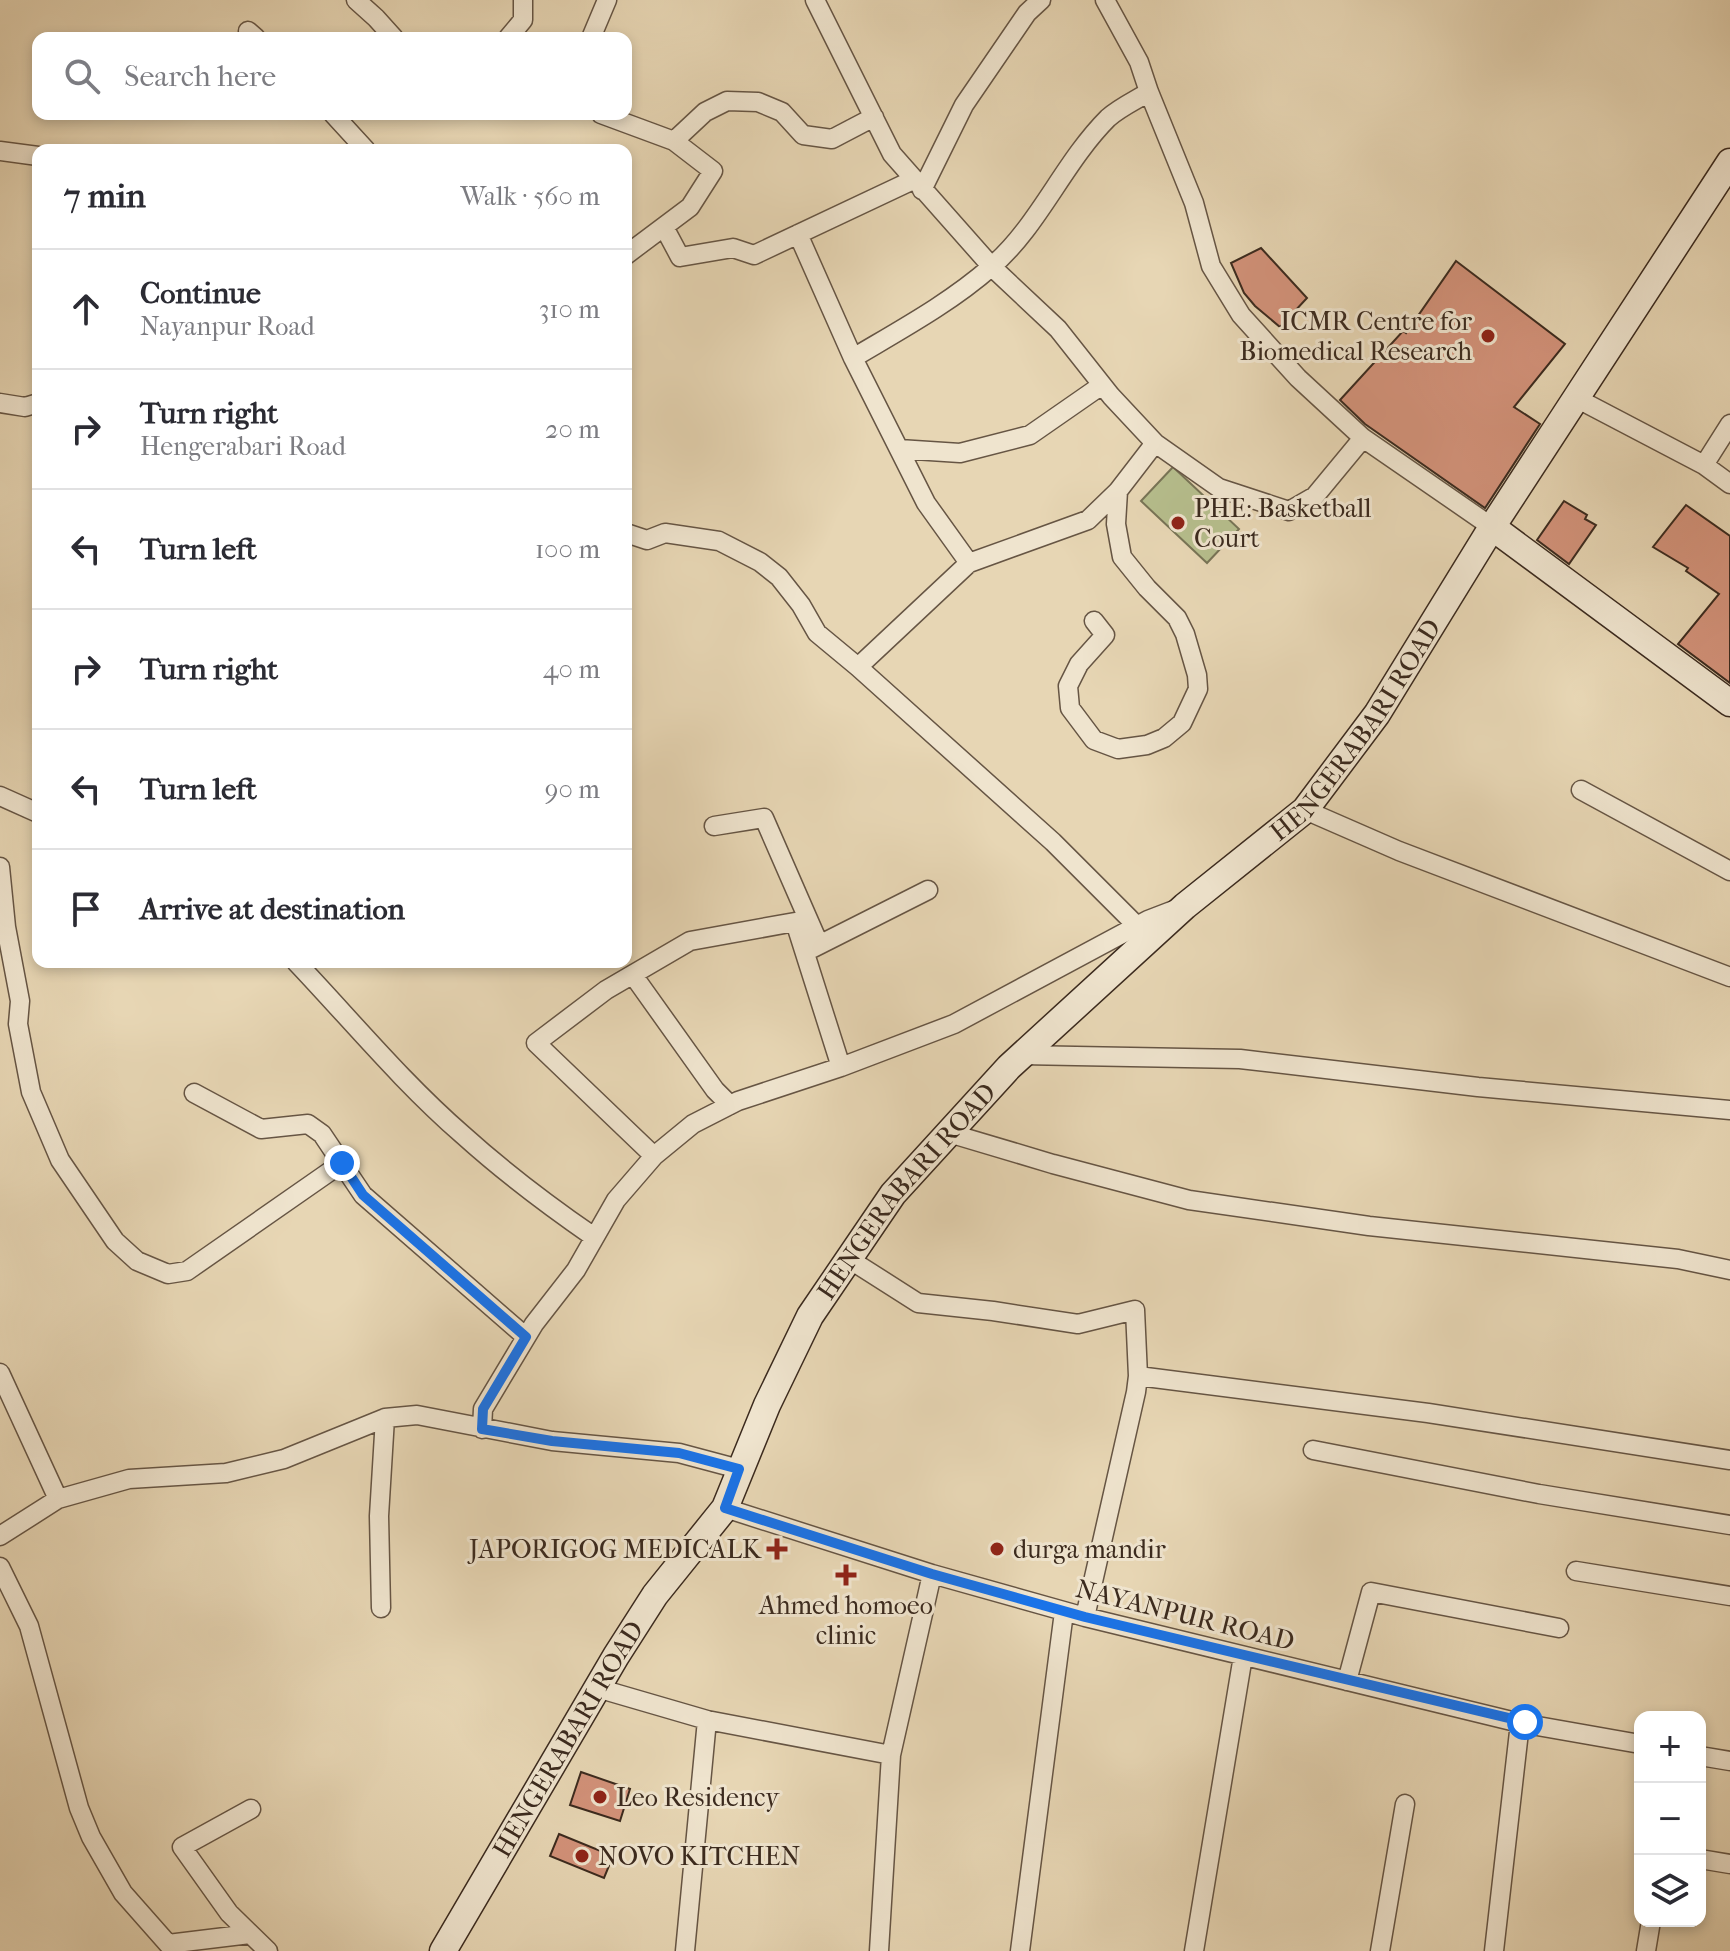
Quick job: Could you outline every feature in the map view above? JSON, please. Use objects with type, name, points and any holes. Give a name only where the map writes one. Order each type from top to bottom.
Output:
[{"type":"main road","name":"HENGERABARI ROAD","points":[[444,1950],[655,1595],[725,1508],[739,1469],[810,1316],[893,1194],[1021,1055],[1185,906],[1305,810],[1377,714],[1492,527],[1729,165]]},
{"type":"main road","points":[[1492,527],[1730,703]]},
{"type":"street","points":[[356,0],[389,32]]},
{"type":"street","points":[[513,32],[523,20],[523,0]]},
{"type":"street","points":[[594,32],[607,0]]},
{"type":"street","points":[[815,0],[892,154],[992,267],[1058,329],[1102,385],[1155,443],[1219,488],[1289,511],[1315,496],[1363,438]]},
{"type":"street","points":[[664,227],[680,257],[733,248],[754,255],[918,185],[1022,7],[1041,0]]},
{"type":"street","points":[[1105,0],[1139,62],[1194,203],[1211,266],[1241,315],[1298,378],[1363,438],[1492,527]]},
{"type":"street","points":[[853,358],[924,315],[992,267],[1024,231],[1078,154],[1110,116],[1149,92]]},
{"type":"street","points":[[674,141],[705,112],[727,101],[758,102],[782,112],[803,135],[832,139],[874,117]]},
{"type":"street","points":[[338,120],[360,144]]},
{"type":"street","points":[[617,120],[674,141],[713,171],[690,207],[632,251]]},
{"type":"street","points":[[0,151],[32,155]]},
{"type":"street","points":[[798,234],[853,358],[926,503],[969,563]]},
{"type":"street","points":[[899,449],[960,453],[1030,435],[1102,385]]},
{"type":"street","points":[[1576,398],[1704,465],[1730,484]]},
{"type":"street","points":[[0,403],[25,407],[32,405]]},
{"type":"street","points":[[1704,465],[1730,424]]},
{"type":"street","points":[[858,667],[969,563],[1088,520],[1118,491],[1155,443]]},
{"type":"street","points":[[1094,621],[1105,635],[1079,664],[1068,686],[1070,708],[1094,740],[1118,749],[1147,745],[1164,738],[1182,723],[1198,689],[1197,675],[1177,618],[1122,557],[1116,524],[1118,491]]},
{"type":"street","points":[[632,535],[647,540],[665,533],[719,541],[760,562],[779,577],[801,605],[817,633],[1053,842],[1137,926]]},
{"type":"street","points":[[1581,790],[1730,871]]},
{"type":"street","points":[[0,796],[32,810]]},
{"type":"street","points":[[1305,810],[1399,851],[1730,977]]},
{"type":"street","points":[[714,826],[764,818],[812,948],[841,1067]]},
{"type":"street","points":[[0,867],[6,927],[20,1001],[18,1024],[31,1092],[60,1160],[115,1241],[137,1261],[168,1274],[187,1271],[342,1163]]},
{"type":"street","points":[[812,948],[928,890]]},
{"type":"street","points":[[482,1429],[483,1409],[526,1337],[576,1270],[616,1200],[654,1156],[693,1124],[730,1105],[954,1024],[1137,926],[1185,906]]},
{"type":"street","points":[[654,1156],[536,1043],[606,990],[690,941],[795,922],[812,948]]},
{"type":"street","points":[[302,968],[462,1135],[561,1215],[594,1237]]},
{"type":"street","points":[[633,975],[715,1090],[730,1105]]},
{"type":"street","points":[[1021,1055],[1240,1059],[1478,1087],[1730,1110]]},
{"type":"street","points":[[194,1093],[261,1129],[308,1124],[322,1134],[363,1195],[526,1337]]},
{"type":"street","points":[[949,1133],[1189,1200],[1369,1226],[1678,1259],[1730,1270]]},
{"type":"street","points":[[849,1259],[918,1303],[1078,1324],[1135,1310],[1138,1376],[1085,1617]]},
{"type":"street","points":[[0,1373],[58,1499]]},
{"type":"street","points":[[1138,1376],[1428,1413],[1730,1460]]},
{"type":"street","points":[[0,1536],[58,1499],[129,1479],[226,1473],[284,1459],[385,1418],[417,1415],[552,1441],[679,1453],[739,1469]]},
{"type":"street","points":[[381,1608],[379,1516],[385,1418]]},
{"type":"street","points":[[1313,1450],[1539,1494],[1730,1525]]},
{"type":"street","name":"NAYANPUR ROAD","points":[[725,1508],[1064,1612],[1520,1723],[1634,1743]]},
{"type":"street","points":[[0,1567],[29,1626],[79,1808],[91,1837],[123,1893],[168,1944],[250,1934]]},
{"type":"street","points":[[1576,1571],[1730,1596]]},
{"type":"street","points":[[879,1951],[891,1755],[932,1574]]},
{"type":"street","points":[[1347,1681],[1371,1592],[1559,1628]]},
{"type":"street","points":[[1020,1951],[1064,1612]]},
{"type":"street","points":[[1194,1951],[1243,1656]]},
{"type":"street","points":[[597,1688],[707,1720],[891,1755]]},
{"type":"street","points":[[685,1951],[707,1720]]},
{"type":"street","points":[[1494,1951],[1520,1723]]},
{"type":"street","points":[[1706,1757],[1730,1761]]},
{"type":"street","points":[[1380,1951],[1405,1804]]},
{"type":"street","points":[[251,1809],[182,1847],[229,1913],[268,1951]]},
{"type":"street","points":[[1706,1860],[1730,1864]]},
{"type":"street","points":[[1646,1951],[1650,1927]]},
{"type":"green space","points":[[1173,467],[1239,529],[1207,563],[1141,501]]},
{"type":"building","points":[[1261,248],[1307,298],[1280,327],[1244,293],[1231,263]]},
{"type":"building","points":[[1456,261],[1565,344],[1514,407],[1540,424],[1485,508],[1365,424],[1340,400],[1403,331],[1406,333]]},
{"type":"building","points":[[1564,501],[1587,515],[1585,519],[1596,525],[1569,564],[1537,540]]},
{"type":"building","points":[[1686,505],[1730,536],[1730,683],[1678,644],[1719,594],[1686,571],[1688,568],[1653,547]]},
{"type":"building","name":"Leo Residency","points":[[581,1772],[630,1789],[620,1821],[570,1805]]},
{"type":"building","name":"NOVO KITCHEN","points":[[559,1834],[613,1856],[604,1878],[550,1856]]},
{"type":"place","name":"ICMR Centre for Biomedical Research","points":[[1488,336]]},
{"type":"place","name":"PHE: Basketball Court","points":[[1178,523]]},
{"type":"place","name":"JAPORIGOG MEDICALK","points":[[777,1549]]},
{"type":"place","name":"durga mandir","points":[[997,1549]]},
{"type":"place","name":"Ahmed homoeo clinic","points":[[846,1575]]},
{"type":"place","name":"Leo Residency","points":[[600,1797]]},
{"type":"place","name":"NOVO KITCHEN","points":[[582,1856]]},
{"type":"route","points":[[342,1163],[363,1195],[526,1337],[483,1409],[482,1429],[552,1441],[679,1453],[739,1469],[725,1508],[932,1574],[1085,1617],[1525,1722]]}]
